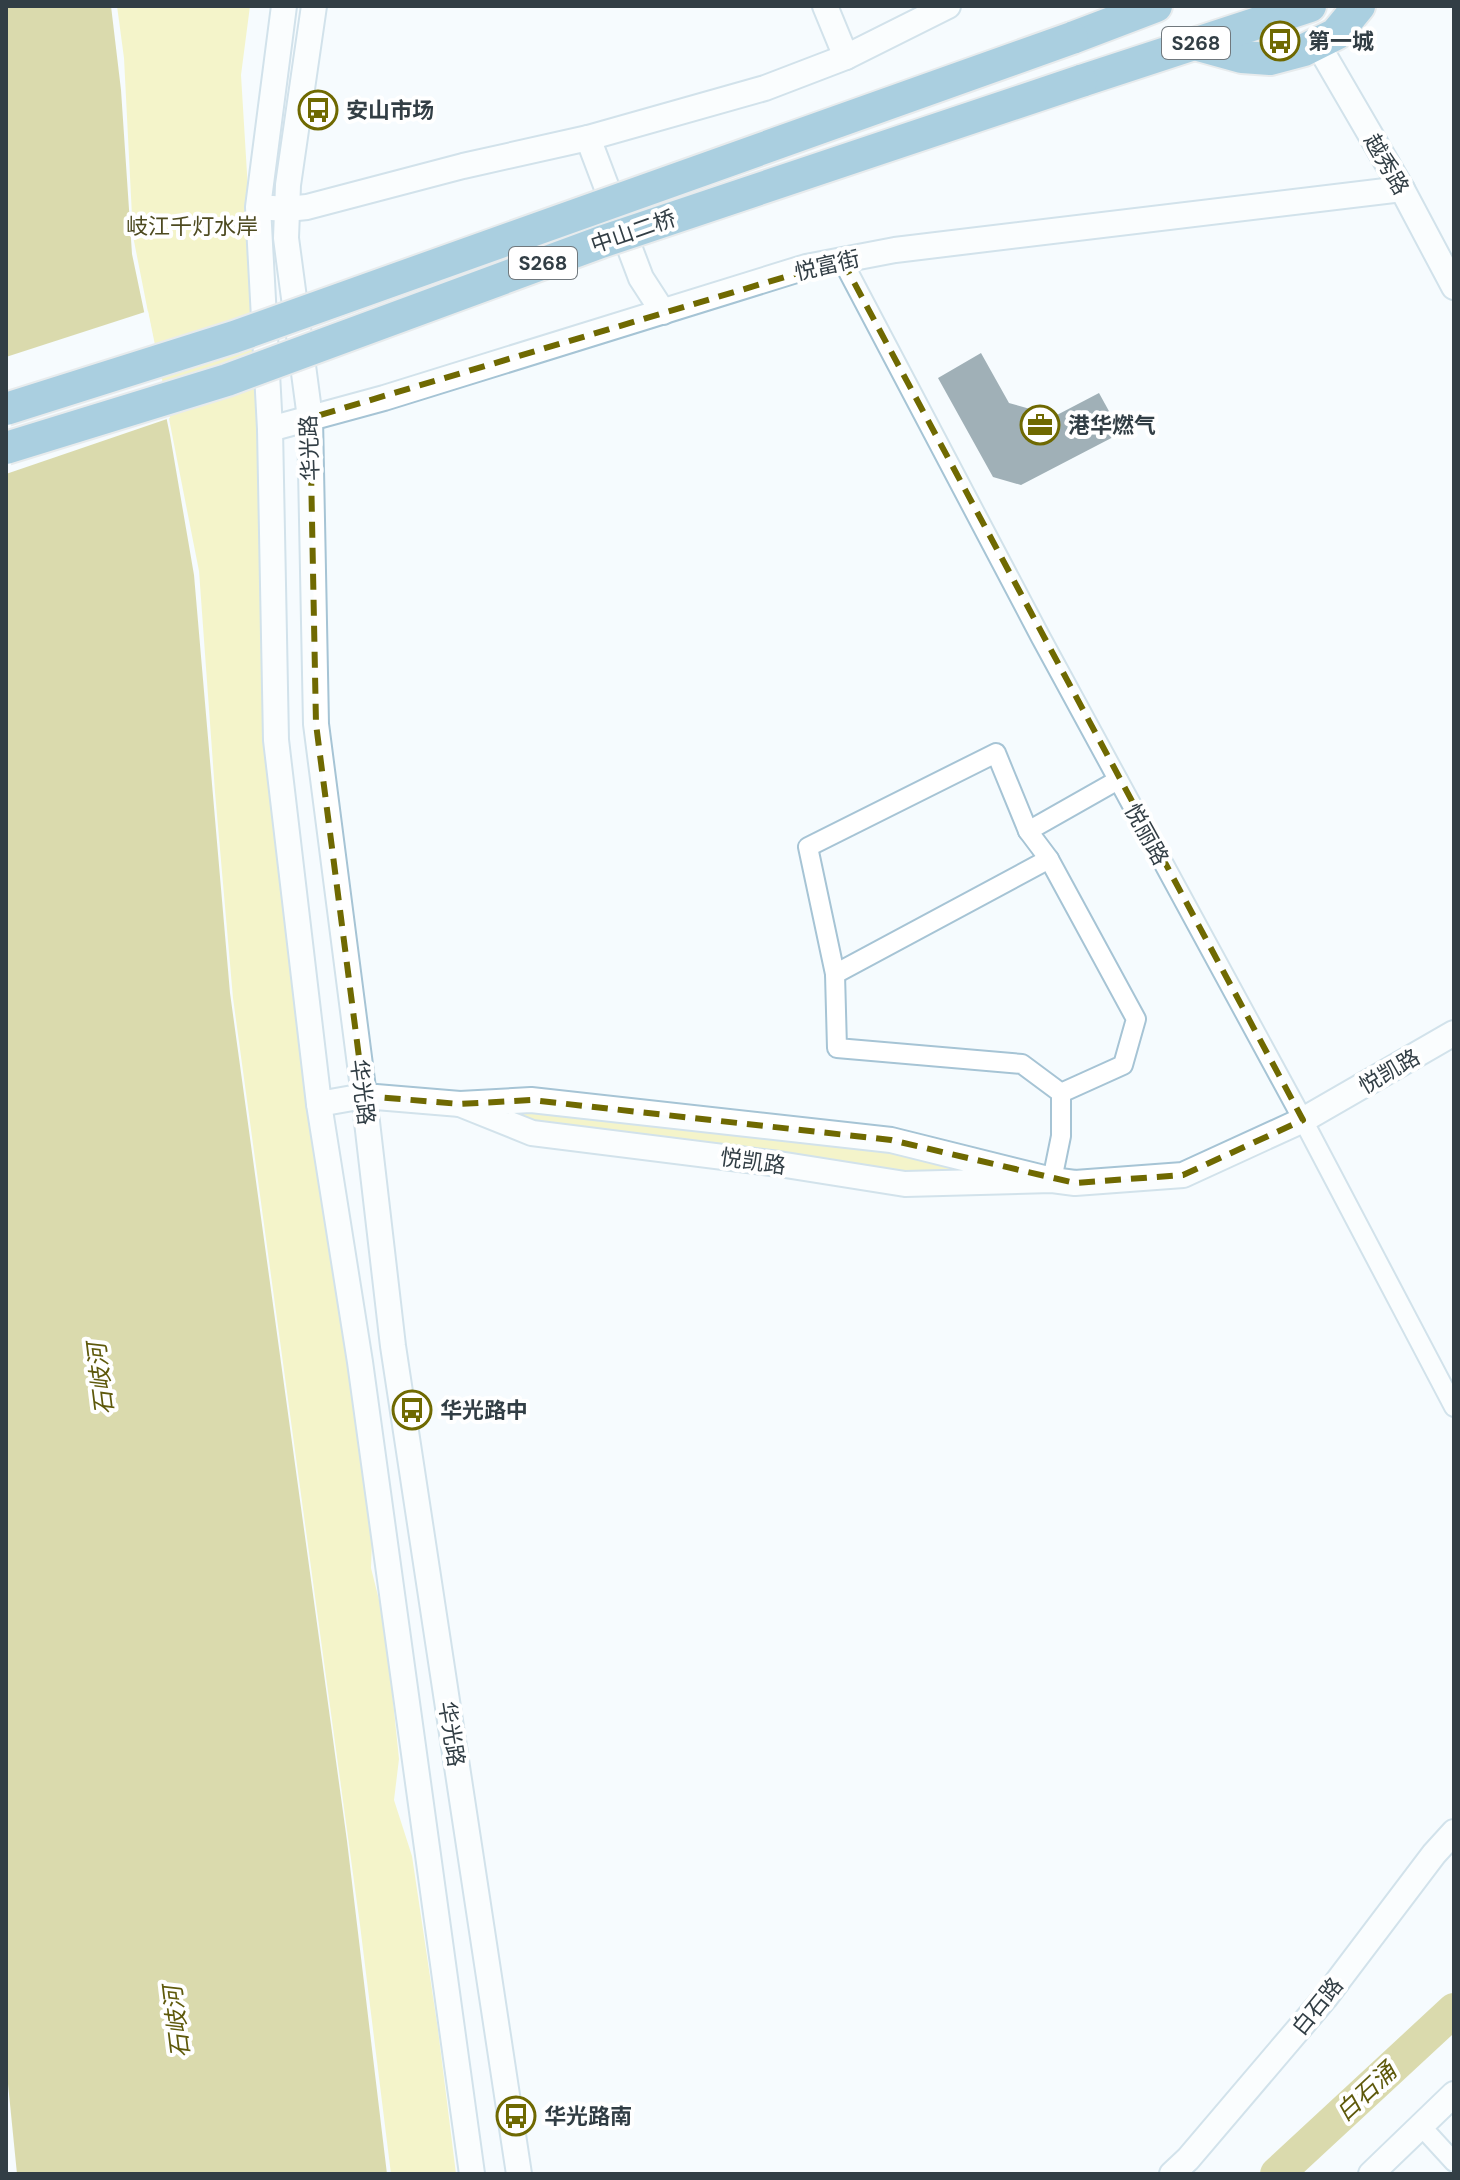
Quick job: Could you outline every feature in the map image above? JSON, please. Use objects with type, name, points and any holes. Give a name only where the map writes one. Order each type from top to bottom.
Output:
[{"type":"highway","points":[[1072,38],[1112,6]]},
{"type":"highway","name":"S268","points":[[1072,38],[1156,6]]},
{"type":"highway","name":"S268","points":[[1195,44],[1310,6]]},
{"type":"highway","points":[[1195,44],[1242,57],[1270,59],[1304,50],[1336,34],[1359,6]]},
{"type":"highway","name":"中山二桥","points":[[6,409],[234,337],[1072,38]]},
{"type":"highway","name":"中山二桥","points":[[6,448],[227,380],[601,242],[1195,44]]},
{"type":"main road","name":"华光路","points":[[284,6],[258,207],[270,429],[276,740],[319,1104],[360,1362],[472,2174]]},
{"type":"main road","name":"华光路","points":[[314,6],[288,185],[286,238],[310,418],[316,724],[393,1346],[519,2174]]},
{"type":"main road","points":[[825,6],[846,57]]},
{"type":"main road","points":[[258,207],[307,207],[463,166],[588,138],[765,88],[846,57],[948,6]]},
{"type":"main road","name":"越秀路","points":[[1317,43],[1402,189],[1454,287]]},
{"type":"main road","points":[[588,138],[641,278],[663,312]]},
{"type":"main road","name":"悦富街","points":[[270,429],[384,398],[806,267],[895,250],[1402,189]]},
{"type":"main road","name":"悦凯路","points":[[319,1104],[364,1096],[460,1104],[531,1100],[891,1140],[1075,1183],[1183,1175],[1303,1120],[1454,1033]]},
{"type":"main road","name":"悦凯路","points":[[460,1104],[532,1133],[779,1164],[905,1184],[1052,1180]]},
{"type":"main road","name":"白石路","points":[[1172,2174],[1325,1998],[1454,1832]]},
{"type":"main road","points":[[1371,2174],[1454,2094]]},
{"type":"street","name":"悦丽路","points":[[842,260],[1454,1407]]},
{"type":"street","points":[[996,753],[1028,831],[1049,859],[1136,1019],[1123,1065],[1061,1093],[1022,1064],[837,1048],[835,974],[808,847],[996,753]]},
{"type":"street","points":[[1028,831],[1118,780]]},
{"type":"street","points":[[835,974],[1049,859]]},
{"type":"street","points":[[1052,1180],[1061,1136],[1061,1093]]},
{"type":"street","points":[[1421,2126],[1454,2162]]},
{"type":"highlighted area","points":[[842,260],[1303,1120],[1183,1175],[1075,1183],[891,1140],[531,1100],[460,1104],[364,1096],[316,724],[310,418]]},
{"type":"green space","name":"岐江千灯水岸","points":[[117,6],[250,6],[241,75],[257,337],[269,693],[374,1487],[371,1568],[385,1624],[399,1759],[394,1800],[412,1856],[456,2174],[391,2174],[360,1925],[233,998],[199,571],[133,236],[124,58]]},
{"type":"green space","points":[[497,1107],[900,1151],[967,1171],[898,1175],[527,1125]]},
{"type":"water","name":"石岐河","points":[[6,6],[111,6],[121,90],[132,254],[170,435],[194,575],[230,993],[347,1841],[387,2174],[17,2174],[6,2064]]},
{"type":"pier","points":[[148,311],[170,418],[6,474],[6,357]]},
{"type":"building","name":"港华燃气","points":[[981,353],[1009,403],[1055,416],[1099,393],[1121,433],[1021,485],[993,477],[938,378]]},
{"type":"waterway","name":"白石涌","points":[[1277,2174],[1454,2010]]},
{"type":"place","name":"第一城","points":[[1280,41]]},
{"type":"place","name":"安山市场","points":[[318,110]]},
{"type":"place","name":"港华燃气","points":[[1040,425]]},
{"type":"place","name":"华光路中","points":[[412,1410]]},
{"type":"place","name":"华光路南","points":[[516,2116]]}]
